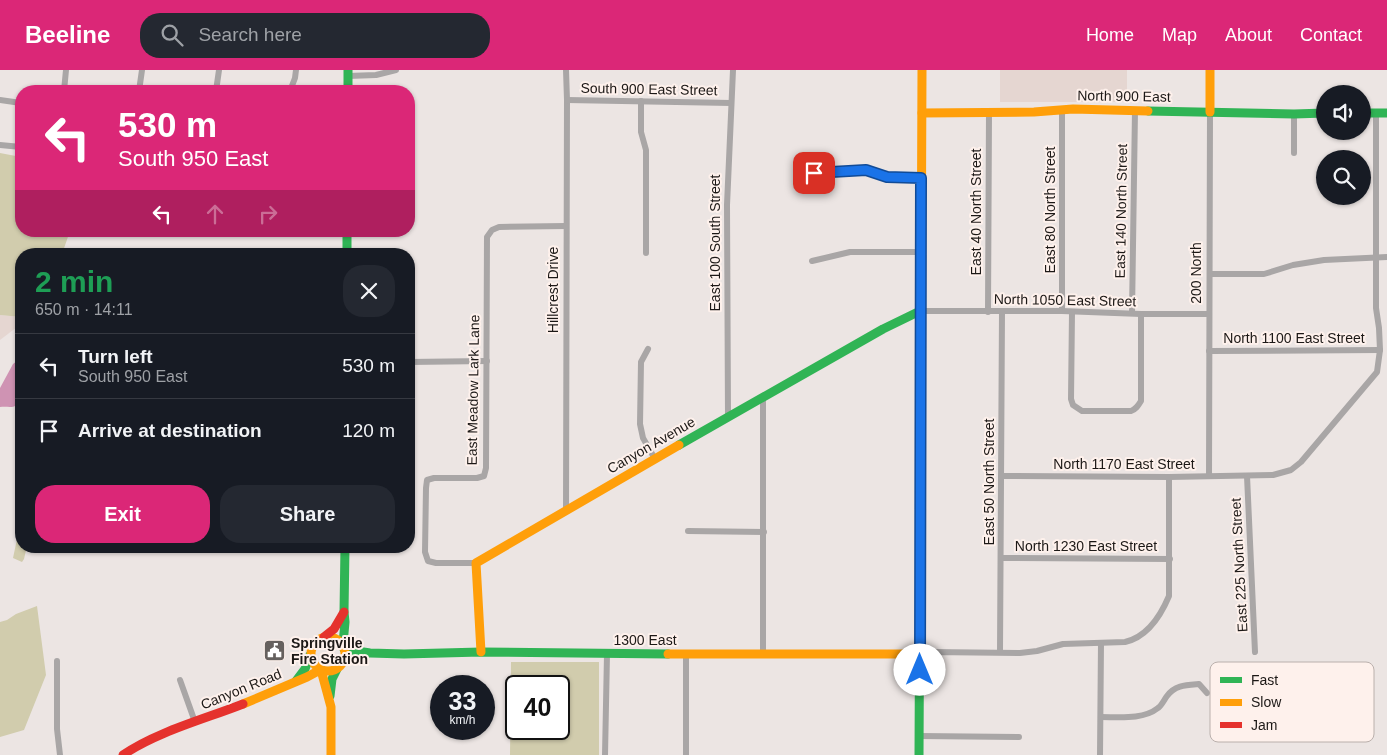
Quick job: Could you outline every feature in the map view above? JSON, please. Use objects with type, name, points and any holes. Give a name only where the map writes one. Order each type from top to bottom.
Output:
[{"type":"street","points":[[65,85],[66,70]]},
{"type":"street","points":[[140,85],[142,70]]},
{"type":"street","points":[[217,85],[219,70]]},
{"type":"street","points":[[292,85],[296,70]]},
{"type":"street","points":[[348,73],[376,75],[396,70]]},
{"type":"street","name":"Hillcrest Drive","points":[[566,70],[566,511]]},
{"type":"street","name":"East 100 South Street","points":[[728,417],[727,205],[733,70]]},
{"type":"street","points":[[919,755],[922,70]]},
{"type":"street","name":"200 North","points":[[1209,476],[1210,70]]},
{"type":"street","points":[[0,100],[15,102]]},
{"type":"street","name":"South 900 East Street","points":[[567,100],[731,103]]},
{"type":"street","points":[[641,101],[640,132],[646,150],[646,253]]},
{"type":"street","name":"North 900 East","points":[[922,112],[989,113],[1062,109],[1316,113]]},
{"type":"street","name":"East 80 North Street","points":[[1062,109],[1062,311]]},
{"type":"street","name":"East 140 North Street","points":[[1132,313],[1135,110]]},
{"type":"street","points":[[1371,112],[1387,113]]},
{"type":"street","name":"North 1170 East Street","points":[[1001,476],[1247,476],[1280,474],[1291,470],[1301,462],[1377,372],[1380,350],[1376,308],[1376,112]]},
{"type":"street","name":"East 40 North Street","points":[[988,312],[989,113]]},
{"type":"street","points":[[1294,114],[1294,153]]},
{"type":"street","points":[[0,145],[15,146]]},
{"type":"street","points":[[814,173],[866,170],[887,177],[921,178]]},
{"type":"street","name":"East Meadow Lark Lane","points":[[476,563],[436,563],[428,561],[425,552],[426,488],[427,480],[434,478],[477,478],[484,476],[486,468],[487,238],[492,230],[499,227],[566,226]]},
{"type":"street","points":[[812,262],[850,252],[921,252]]},
{"type":"street","points":[[1210,274],[1264,274],[1293,265],[1324,260],[1387,257]]},
{"type":"street","name":"Canyon Avenue","points":[[476,563],[883,329],[920,311]]},
{"type":"street","name":"North 1050 East Street","points":[[920,311],[1209,314]]},
{"type":"street","name":"East 50 North Street","points":[[1000,652],[1002,312]]},
{"type":"street","points":[[1072,312],[1071,399],[1073,405],[1082,411],[1130,411],[1135,409],[1141,401],[1141,314]]},
{"type":"street","points":[[648,349],[641,362],[640,424],[644,438],[655,460]]},
{"type":"street","name":"North 1100 East Street","points":[[1209,351],[1380,350]]},
{"type":"street","points":[[415,362],[487,361]]},
{"type":"street","points":[[763,398],[763,654]]},
{"type":"street","name":"East 225 North Street","points":[[1247,476],[1255,652]]},
{"type":"street","points":[[920,654],[932,652],[1020,653],[1037,651],[1063,644],[1131,640],[1141,634],[1155,621],[1164,609],[1169,596],[1169,477]]},
{"type":"street","points":[[688,531],[764,532]]},
{"type":"street","points":[[330,699],[332,678],[344,660],[343,646],[346,622],[344,612],[345,553]]},
{"type":"street","name":"North 1230 East Street","points":[[1001,558],[1170,559]]},
{"type":"street","points":[[476,563],[481,652]]},
{"type":"street","points":[[331,755],[332,709],[330,699],[320,670],[313,663],[310,654],[313,645],[334,629],[344,612]]},
{"type":"street","points":[[324,637],[335,638],[343,646]]},
{"type":"street","points":[[1100,643],[1100,755]]},
{"type":"street","name":"1300 East","points":[[343,646],[370,653],[920,654]]},
{"type":"street","name":"1300 East","points":[[338,668],[350,659],[370,653]]},
{"type":"street","name":"Canyon Road","points":[[299,680],[306,669],[310,654]]},
{"type":"street","points":[[605,755],[606,654]]},
{"type":"street","points":[[686,654],[686,755]]},
{"type":"street","points":[[57,661],[57,729],[60,755]]},
{"type":"street","points":[[320,670],[332,671],[338,668]]},
{"type":"street","name":"Canyon Road","points":[[123,755],[133,748],[169,732],[242,705],[320,670]]},
{"type":"street","name":"Canyon Road","points":[[180,680],[195,722]]},
{"type":"street","points":[[299,680],[315,682],[326,689]]},
{"type":"street","points":[[1100,717],[1139,716],[1149,713],[1158,708],[1170,692],[1180,686],[1199,684],[1207,692]]},
{"type":"street","points":[[919,736],[1019,738]]},
{"type":"shaded area","points":[[1000,70],[1127,70],[1127,102],[1000,102]]},
{"type":"shaded area","points":[[0,153],[15,156],[15,237],[68,237],[64,248],[15,248],[15,316],[0,315]]},
{"type":"shaded area","points":[[0,315],[15,316],[15,329],[0,340]]},
{"type":"shaded area","points":[[15,362],[15,406],[0,407],[0,388]]},
{"type":"shaded area","points":[[15,548],[15,553],[25,553],[22,562],[13,558]]},
{"type":"shaded area","points":[[37,606],[46,675],[24,730],[0,737],[0,622]]},
{"type":"shaded area","points":[[511,662],[599,662],[599,755],[510,755],[510,740],[570,740],[570,675],[511,675]]},
{"type":"traffic: fast","points":[[348,70],[348,85]]},
{"type":"traffic: fast","points":[[1148,111],[1316,113]]},
{"type":"traffic: fast","points":[[1371,113],[1387,113]]},
{"type":"traffic: fast","points":[[347,237],[347,248]]},
{"type":"traffic: fast","points":[[679,445],[883,329],[920,311]]},
{"type":"traffic: fast","points":[[919,755],[921,317]]},
{"type":"traffic: fast","points":[[343,644],[345,622],[345,553]]},
{"type":"traffic: fast","points":[[344,649],[370,653],[404,654],[481,652],[668,654]]},
{"type":"traffic: fast","points":[[296,681],[305,669],[310,655]]},
{"type":"traffic: fast","points":[[330,696],[332,679],[337,669]]},
{"type":"traffic: slow","points":[[921,317],[922,70]]},
{"type":"traffic: slow","points":[[1210,70],[1210,112]]},
{"type":"traffic: slow","points":[[922,113],[1034,112],[1073,109],[1148,111]]},
{"type":"traffic: slow","points":[[481,652],[476,563],[679,445]]},
{"type":"traffic: slow","points":[[328,637],[335,638],[340,642],[344,647],[345,654],[344,661],[340,666],[335,670],[328,671],[321,670],[316,666],[312,661],[311,654],[312,647],[316,642],[321,638],[328,637]]},
{"type":"traffic: slow","points":[[668,654],[920,654]]},
{"type":"traffic: slow","points":[[243,704],[320,670]]},
{"type":"traffic: slow","points":[[321,670],[331,707],[331,755]]},
{"type":"traffic: jam","points":[[324,637],[334,629],[344,612]]},
{"type":"traffic: jam","points":[[123,755],[150,739],[243,704]]},
{"type":"place","name":"Springville Fire Station","points":[[275,651]]},
{"type":"route","points":[[814,173],[866,170],[887,177],[921,178],[920,670]]}]
